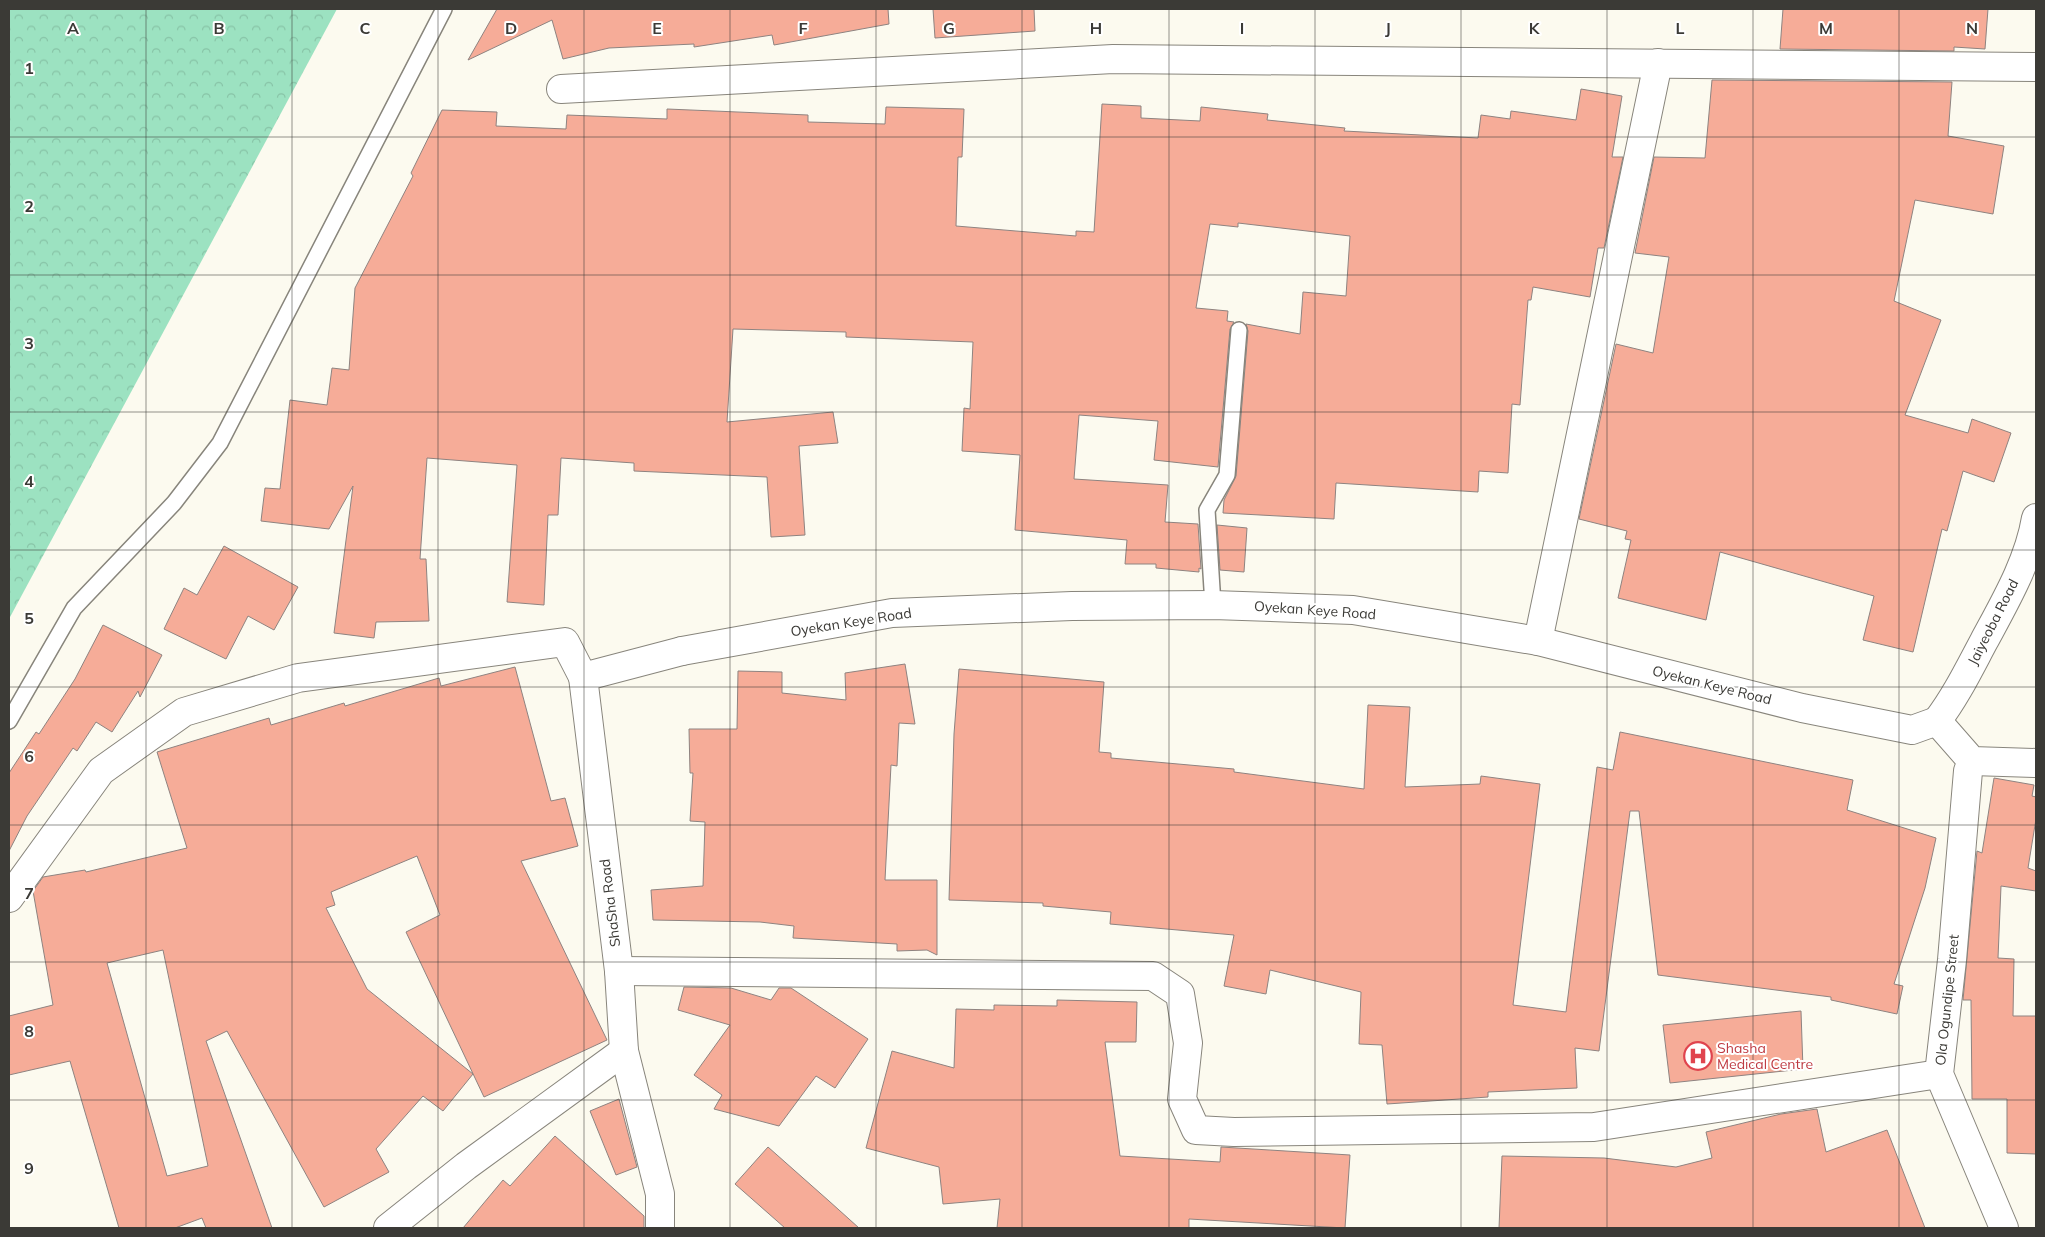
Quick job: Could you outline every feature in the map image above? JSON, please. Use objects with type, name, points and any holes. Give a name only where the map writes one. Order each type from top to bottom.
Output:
[{"type":"street","points":[[561,89],[1113,59],[2036,67]]},
{"type":"street","points":[[1538,641],[1658,63]]},
{"type":"street","name":"Jaiyeoba Road","points":[[1938,721],[1952,701],[2001,609],[2032,542],[2036,518]]},
{"type":"street","name":"Oyekan Keye Road","points":[[583,678],[682,651],[892,614],[1072,606],[1213,605],[1353,610],[1538,641],[1802,708],[1912,730],[1938,721]]},
{"type":"street","name":"ShaSha Road","points":[[9,898],[101,771],[184,712],[298,678],[565,642],[583,678],[619,971],[624,1051],[660,1194],[660,1228]]},
{"type":"street","points":[[1938,721],[1972,760],[2036,763]]},
{"type":"street","name":"Ola Ogundipe Street","points":[[1972,760],[1968,771],[1952,960],[1939,1074],[2004,1228]]},
{"type":"street","points":[[619,971],[1153,976],[1180,994],[1188,1043],[1182,1099],[1196,1130],[1234,1132],[1594,1127],[1939,1074]]},
{"type":"street","points":[[388,1228],[466,1166],[624,1051]]},
{"type":"lane","points":[[9,721],[74,608],[174,502],[220,443],[444,9]]},
{"type":"lane","points":[[1213,605],[1207,510],[1227,475],[1239,330]]},
{"type":"green space","points":[[9,9],[337,9],[9,619]]},
{"type":"building","points":[[497,9],[888,9],[889,24],[774,45],[772,35],[694,47],[694,44],[609,48],[563,59],[552,20],[468,60]]},
{"type":"building","points":[[933,9],[1034,9],[1035,31],[935,38]]},
{"type":"building","points":[[1783,9],[1988,9],[1985,49],[1954,47],[1954,51],[1780,49]]},
{"type":"building","points":[[1712,80],[1952,82],[1948,136],[2004,146],[1993,214],[1915,200],[1894,301],[1941,320],[1905,415],[1968,433],[1972,419],[2011,433],[1994,482],[1963,471],[1947,531],[1942,529],[1913,652],[1863,640],[1874,596],[1720,552],[1706,620],[1618,598],[1631,540],[1625,539],[1627,531],[1579,519],[1616,344],[1653,353],[1669,257],[1635,253],[1654,157],[1705,158]]},
{"type":"building","points":[[1581,89],[1622,96],[1612,157],[1623,157],[1604,248],[1598,248],[1590,297],[1533,287],[1531,300],[1528,300],[1520,405],[1512,404],[1508,473],[1479,471],[1478,492],[1336,483],[1334,519],[1223,513],[1224,500],[1236,476],[1248,331],[1246,324],[1300,334],[1303,292],[1346,296],[1350,236],[1238,223],[1238,227],[1210,224],[1196,308],[1228,311],[1227,321],[1234,322],[1230,329],[1218,467],[1154,460],[1158,421],[1079,415],[1074,479],[1168,485],[1165,522],[1198,524],[1201,569],[1199,568],[1199,572],[1156,568],[1156,564],[1125,564],[1127,540],[1015,530],[1020,455],[962,451],[964,408],[970,409],[973,342],[846,337],[846,332],[733,329],[727,422],[833,412],[838,443],[799,446],[805,535],[771,537],[767,477],[634,471],[634,463],[561,458],[558,515],[548,515],[544,605],[507,602],[517,465],[427,458],[420,559],[426,559],[429,621],[376,622],[374,638],[334,633],[353,486],[329,529],[261,521],[265,488],[280,489],[290,400],[327,405],[332,368],[349,370],[355,288],[413,176],[411,173],[442,110],[497,112],[496,126],[566,129],[567,115],[667,119],[667,109],[808,115],[808,122],[885,124],[886,107],[964,109],[962,157],[958,157],[956,226],[1076,236],[1076,231],[1094,232],[1102,104],[1141,106],[1141,118],[1200,121],[1201,107],[1268,114],[1267,120],[1345,128],[1344,131],[1478,138],[1481,115],[1510,119],[1511,111],[1576,120]]},
{"type":"building","points":[[1217,525],[1247,528],[1244,572],[1220,570]]},
{"type":"building","points":[[224,546],[298,587],[274,630],[248,616],[226,659],[164,629],[184,588],[197,595]]},
{"type":"building","points":[[103,625],[162,655],[140,697],[138,691],[112,732],[96,722],[77,751],[73,748],[27,816],[9,851],[9,773],[36,732],[39,734],[75,679]]},
{"type":"building","points":[[905,664],[915,724],[899,723],[897,766],[891,765],[885,880],[937,880],[937,955],[927,950],[897,951],[897,944],[793,938],[794,926],[760,922],[653,920],[651,890],[703,886],[705,822],[690,821],[693,773],[690,773],[689,729],[737,729],[738,671],[782,672],[782,693],[846,700],[845,673]]},
{"type":"building","points":[[515,667],[551,801],[565,798],[578,846],[521,861],[607,1040],[484,1097],[406,932],[440,915],[417,856],[331,892],[335,905],[326,908],[367,989],[473,1074],[443,1111],[423,1096],[376,1149],[389,1172],[324,1207],[227,1031],[206,1041],[272,1228],[206,1228],[202,1218],[175,1228],[119,1228],[70,1061],[9,1075],[9,1016],[53,1005],[33,891],[43,877],[85,870],[86,872],[187,848],[157,752],[269,718],[271,725],[344,703],[345,706],[439,678],[441,686]],"holes":[[[163,950],[208,1166],[167,1176],[107,963]]]},
{"type":"building","points":[[959,669],[1104,682],[1099,752],[1111,753],[1111,758],[1234,769],[1234,772],[1364,789],[1368,705],[1410,707],[1405,787],[1480,784],[1481,776],[1540,784],[1513,1005],[1566,1012],[1597,767],[1613,770],[1620,732],[1853,780],[1847,810],[1936,838],[1925,888],[1894,984],[1903,986],[1897,1014],[1831,1000],[1831,997],[1658,975],[1639,811],[1630,811],[1599,1051],[1575,1048],[1577,1088],[1488,1092],[1488,1097],[1387,1104],[1382,1045],[1359,1044],[1361,992],[1270,970],[1266,994],[1224,986],[1234,935],[1110,924],[1111,912],[1043,906],[1043,903],[949,900],[954,734]]},
{"type":"building","points":[[1994,778],[2034,785],[2032,796],[2036,797],[2036,819],[2028,868],[2036,871],[2036,891],[2001,886],[1998,958],[2014,959],[2013,1016],[2036,1016],[2036,1154],[2007,1153],[2007,1099],[1972,1099],[1971,1000],[1963,1000],[1977,851],[1982,853]]},
{"type":"building","points":[[684,987],[731,988],[771,1000],[779,988],[791,988],[868,1039],[835,1088],[816,1076],[779,1126],[714,1109],[722,1095],[694,1075],[730,1025],[678,1010]]},
{"type":"building","points":[[1057,1000],[1137,1002],[1136,1042],[1105,1042],[1120,1156],[1220,1162],[1221,1147],[1350,1155],[1345,1228],[1189,1219],[1189,1228],[997,1228],[1000,1199],[943,1204],[939,1167],[866,1148],[892,1051],[954,1068],[956,1009],[994,1010],[994,1005],[1057,1006]]},
{"type":"building","points":[[1801,1011],[1803,1069],[1670,1083],[1663,1025]]},
{"type":"building","points":[[619,1099],[637,1167],[616,1175],[590,1111]]},
{"type":"building","points":[[1817,1109],[1826,1152],[1887,1130],[1925,1228],[1499,1228],[1502,1156],[1604,1158],[1676,1167],[1712,1158],[1706,1132],[1781,1114]]},
{"type":"building","points":[[555,1136],[644,1216],[644,1228],[463,1228],[503,1180],[510,1186]]},
{"type":"building","points":[[768,1147],[859,1228],[785,1228],[735,1184]]},
{"type":"place","name":"Shasha Medical Centre","points":[[1698,1056]]}]
